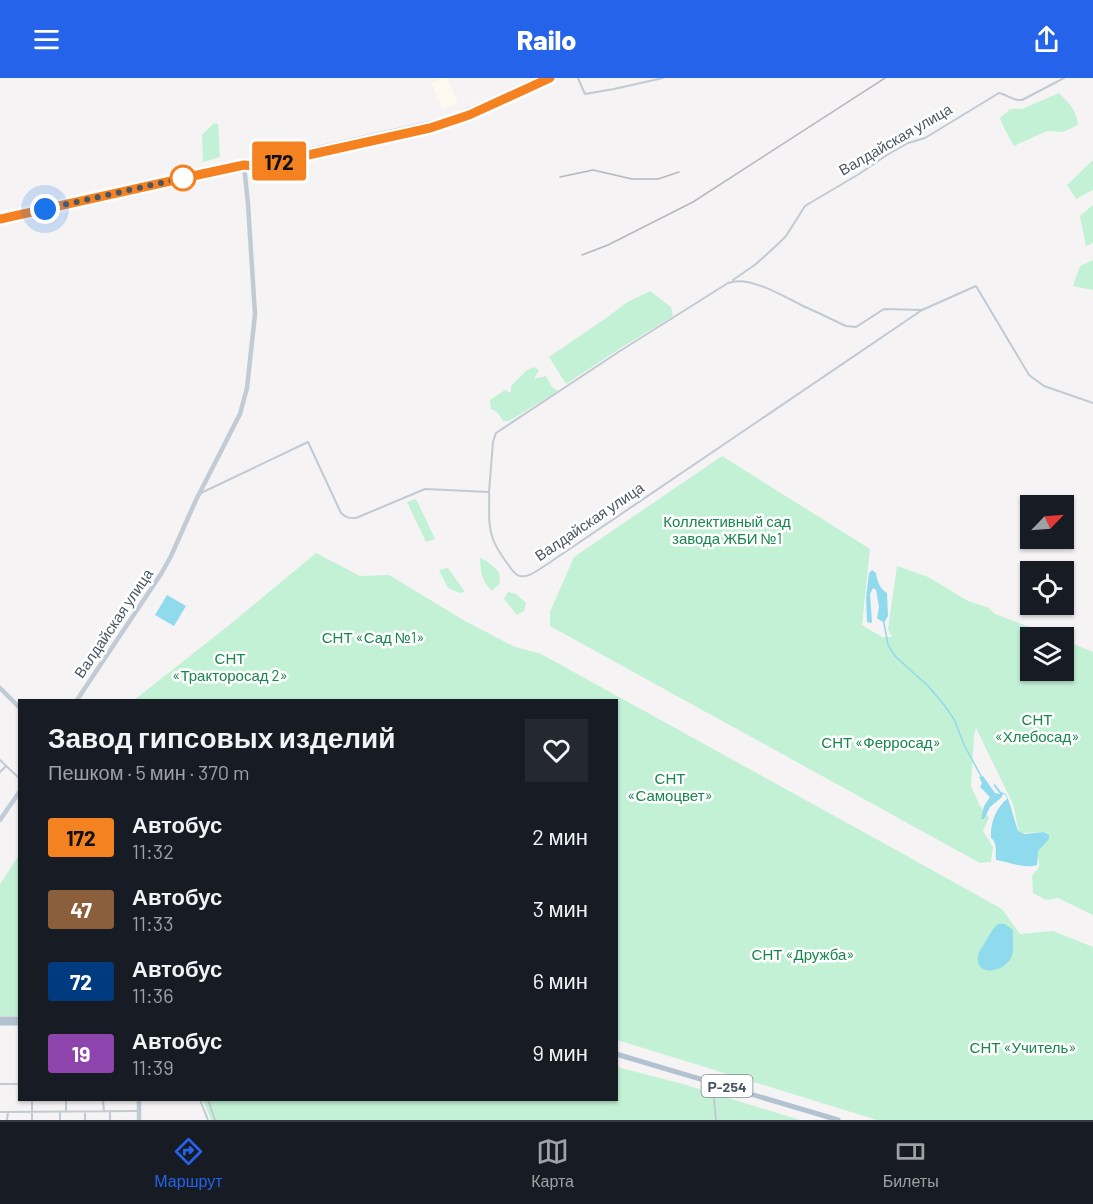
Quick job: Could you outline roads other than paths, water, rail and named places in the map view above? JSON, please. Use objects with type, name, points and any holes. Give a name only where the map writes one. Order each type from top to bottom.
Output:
[{"type":"main road","points":[[0,219],[451,117],[486,104],[539,78]]},
{"type":"main road","points":[[244,165],[252,166],[290,159],[430,128],[478,112],[550,78]]},
{"type":"main road","points":[[0,1021],[18,1021]]},
{"type":"main road","name":"Р-254","points":[[618,1055],[838,1120]]},
{"type":"street","points":[[578,78],[585,94],[663,78]]},
{"type":"street","name":"Валдайская улица","points":[[922,310],[529,575],[524,577],[515,574],[497,549],[491,532],[489,492],[493,442],[496,433],[620,351],[728,284],[756,264],[786,236],[805,206],[886,155],[908,143],[926,138],[999,93],[1006,94],[1017,101],[1022,100],[1064,78]]},
{"type":"street","name":"Валдайская улица","points":[[78,699],[171,556],[240,414],[247,388],[255,314],[244,165]]},
{"type":"street","points":[[728,284],[734,281],[763,286],[846,326],[856,327],[884,309],[922,310],[976,286],[1029,375],[1044,386],[1093,403]]},
{"type":"street","points":[[200,494],[308,442],[344,517],[356,518],[425,489],[489,492]]},
{"type":"street","points":[[0,688],[18,706]]},
{"type":"street","points":[[0,760],[18,777]]},
{"type":"street","points":[[0,772],[6,766]]},
{"type":"street","points":[[0,820],[18,794]]},
{"type":"street","points":[[0,1084],[18,1084]]},
{"type":"street","points":[[714,1099],[716,1120]]},
{"type":"street","points":[[32,1101],[32,1120]]},
{"type":"street","points":[[66,1101],[66,1112]]},
{"type":"street","points":[[103,1101],[104,1111]]},
{"type":"street","points":[[139,1101],[140,1120]]},
{"type":"street","points":[[200,1101],[208,1120]]},
{"type":"street","points":[[208,1101],[215,1120]]},
{"type":"street","points":[[110,1111],[110,1120]]},
{"type":"street","points":[[0,1112],[139,1111]]},
{"type":"street","points":[[8,1112],[8,1120]]},
{"type":"street","points":[[60,1112],[60,1120]]},
{"type":"street","points":[[85,1112],[85,1120]]},
{"type":"water","points":[[872,570],[887,593],[888,616],[884,623],[877,618],[879,607],[876,590],[873,588],[870,594],[872,622],[867,622],[866,598],[869,573]]},
{"type":"water","points":[[167,595],[186,606],[174,626],[155,615]]},
{"type":"water","points":[[983,776],[995,793],[1000,794],[994,783],[1001,792],[1006,794],[1018,831],[1025,834],[1044,832],[1049,835],[1049,839],[1038,851],[1037,865],[1022,866],[996,860],[995,845],[991,838],[992,827],[994,816],[1007,799],[1003,794],[990,807],[984,819],[981,819],[984,806],[990,797],[980,787],[982,783],[979,777]]},
{"type":"water","points":[[998,924],[1005,924],[1013,930],[1012,955],[1002,967],[985,970],[978,963],[978,956]]},
{"type":"waterway","points":[[884,623],[888,645],[895,656],[928,686],[945,706],[955,721],[964,745],[981,776]]},
{"type":"railway","points":[[582,255],[608,245],[693,202],[885,78]]},
{"type":"railway","points":[[560,177],[593,170],[632,179],[658,179],[679,172]]},
{"type":"park label","name":"Коллективный сад завода ЖБИ №1","points":[[727,530]]},
{"type":"park label","name":"СНТ «Сад №1»","points":[[373,637]]},
{"type":"park label","name":"СНТ «Тракторосад 2»","points":[[230,666]]},
{"type":"park label","name":"СНТ «Хлебосад»","points":[[1037,728]]},
{"type":"park label","name":"СНТ «Ферросад»","points":[[881,742]]},
{"type":"park label","name":"СНТ «Самоцвет»","points":[[670,786]]},
{"type":"park label","name":"СНТ «Дружба»","points":[[803,954]]},
{"type":"park label","name":"СНТ «Учитель»","points":[[1023,1047]]}]
